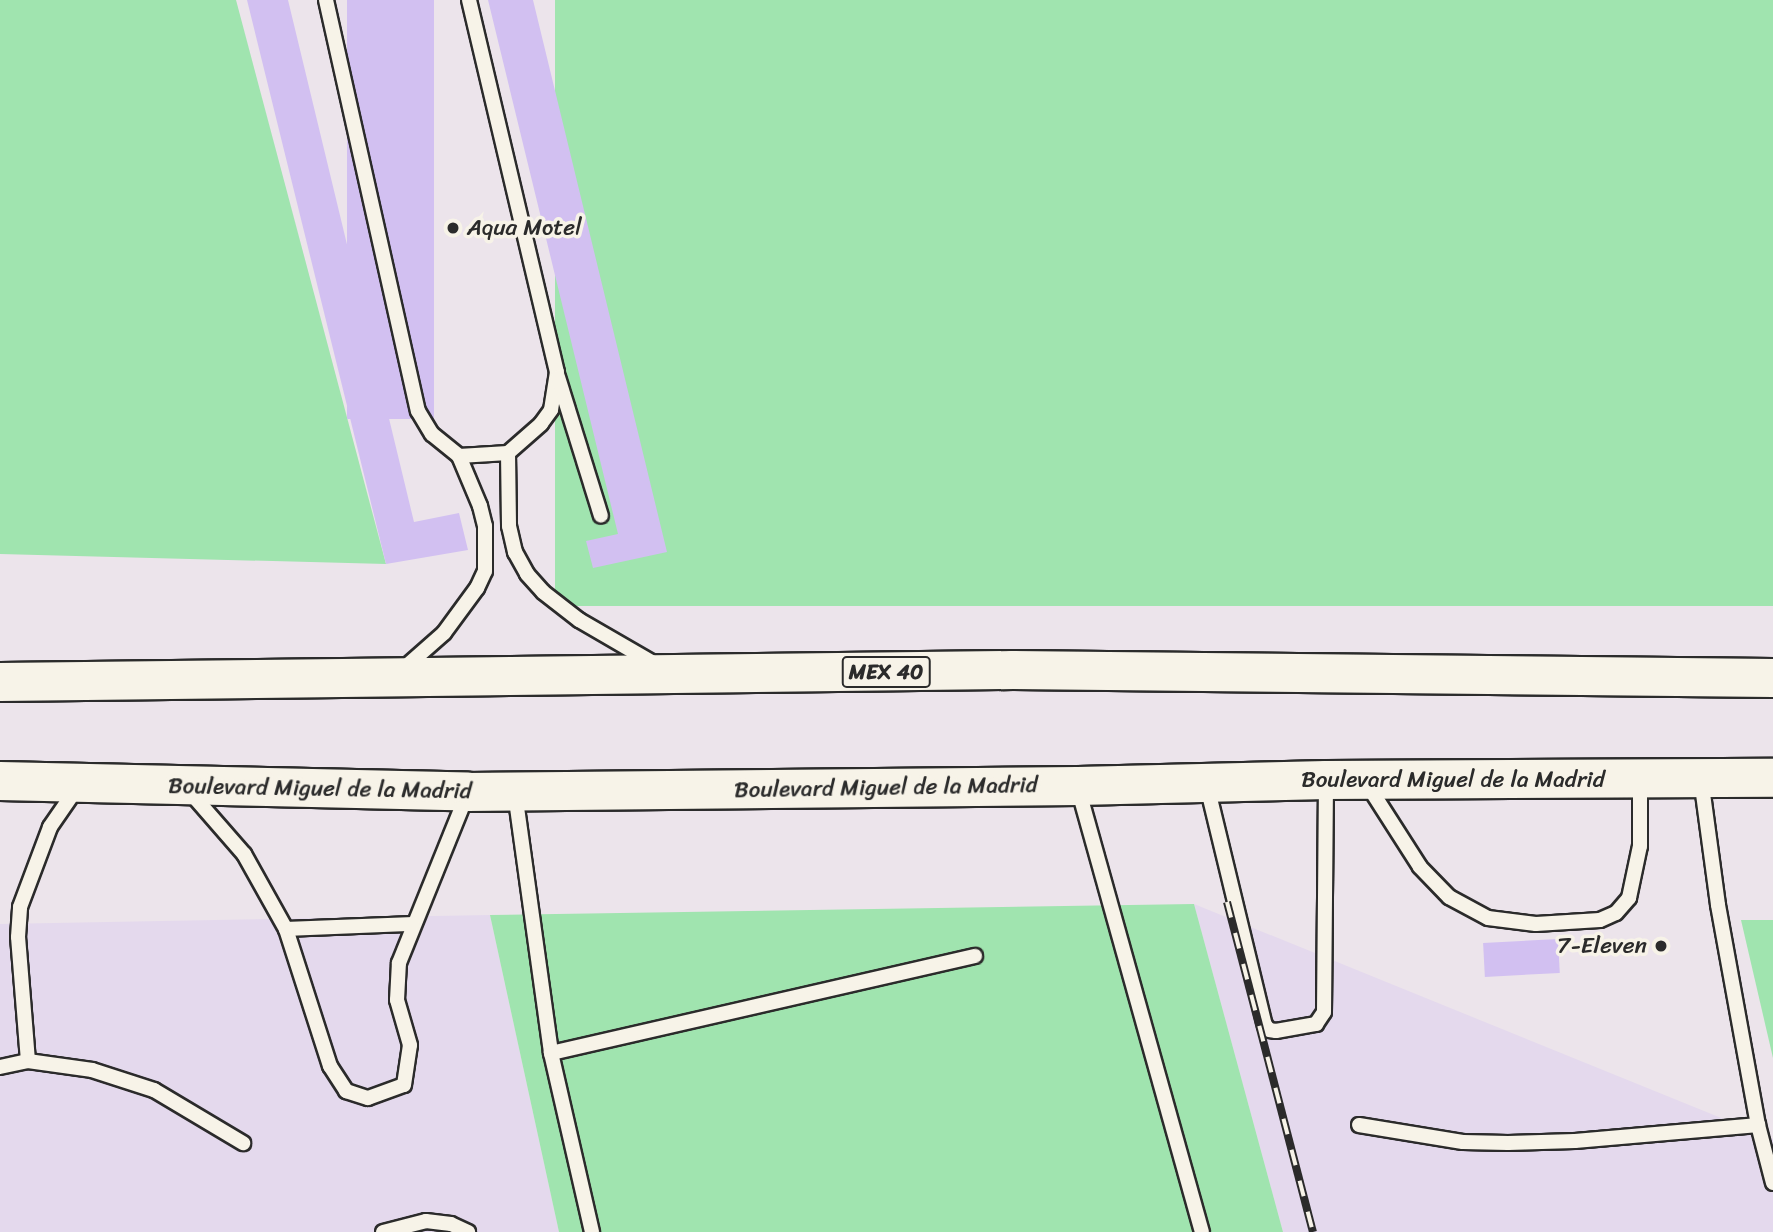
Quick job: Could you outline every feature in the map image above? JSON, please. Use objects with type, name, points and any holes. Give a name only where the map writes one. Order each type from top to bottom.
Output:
[{"type":"highway","name":"MEX 40","points":[[20,677],[391,679],[1013,670],[1773,678]]},
{"type":"highway","name":"Boulevard Miguel de la Madrid","points":[[6,787],[79,784],[514,792],[1078,786],[1326,780],[1773,778]]},
{"type":"lane","points":[[327,0],[418,411],[432,434],[459,456],[485,526],[485,570],[464,610],[443,633],[391,679]]},
{"type":"lane","points":[[469,0],[557,372],[601,516]]},
{"type":"lane","points":[[459,456],[508,453],[541,424],[551,410],[557,372]]},
{"type":"lane","points":[[508,453],[509,526],[515,552],[527,574],[543,592],[579,620],[675,675]]},
{"type":"lane","points":[[1701,778],[1716,892],[1758,1125],[1773,1183]]},
{"type":"lane","points":[[1364,780],[1420,867],[1449,897],[1488,918],[1536,924],[1600,920],[1616,913],[1629,898],[1640,846],[1640,779]]},
{"type":"lane","points":[[1205,782],[1265,1025],[1269,1030],[1276,1031],[1316,1024],[1324,1012],[1326,780]]},
{"type":"lane","points":[[28,1061],[18,937],[20,907],[50,827],[79,784]]},
{"type":"lane","points":[[1078,786],[1202,1232]]},
{"type":"lane","points":[[186,787],[244,854],[286,929],[330,1066],[346,1091],[369,1098],[404,1085],[410,1045],[397,1000],[398,963],[468,792]]},
{"type":"lane","points":[[514,792],[551,1053],[592,1232]]},
{"type":"lane","points":[[286,929],[413,924]]},
{"type":"lane","points":[[551,1053],[975,956]]},
{"type":"lane","points":[[0,1068],[28,1061],[92,1070],[154,1090],[243,1143]]},
{"type":"lane","points":[[1359,1125],[1463,1142],[1508,1143],[1575,1141],[1758,1125]]},
{"type":"lane","points":[[383,1232],[426,1222],[451,1224],[468,1232]]},
{"type":"shaded area","points":[[1194,904],[1773,1139],[1773,1232],[1283,1232]]},
{"type":"shaded area","points":[[490,915],[559,1232],[0,1232],[0,924]]},
{"type":"green space","points":[[0,0],[236,0],[386,564],[0,554]]},
{"type":"green space","points":[[555,0],[1773,0],[1773,606],[555,606]]},
{"type":"green space","points":[[1194,904],[1283,1232],[559,1232],[490,915]]},
{"type":"green space","points":[[1741,920],[1773,920],[1773,1058]]},
{"type":"building","points":[[247,0],[288,0],[414,522],[459,513],[468,550],[386,564]]},
{"type":"building","points":[[347,0],[434,0],[434,419],[347,419]]},
{"type":"building","points":[[488,0],[533,0],[667,552],[593,568],[586,541],[618,534]]},
{"type":"building","points":[[1558,939],[1560,973],[1485,977],[1483,943]]},
{"type":"railway","points":[[1227,902],[1313,1232]]},
{"type":"place","name":"Aqua Motel","points":[[453,228]]},
{"type":"place","name":"7-Eleven","points":[[1661,946]]}]
